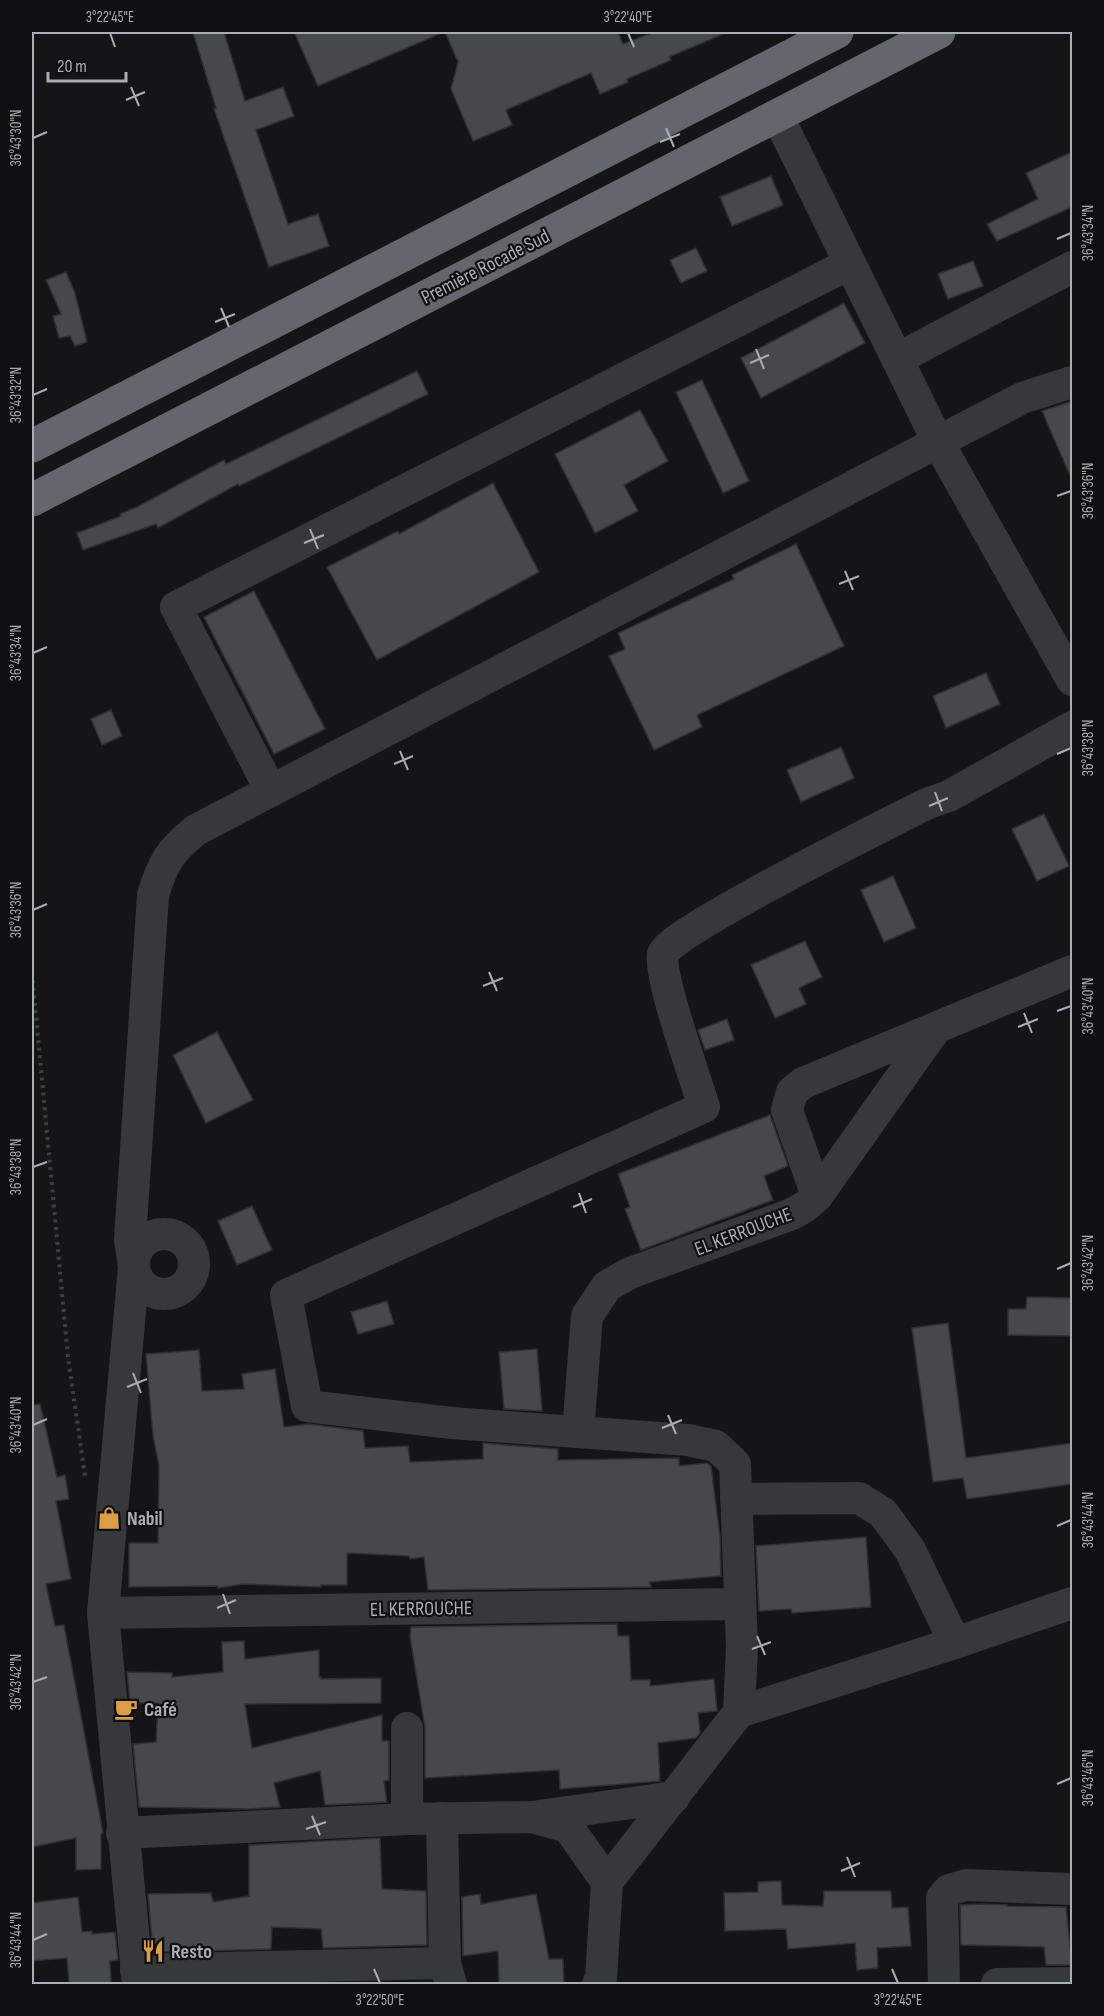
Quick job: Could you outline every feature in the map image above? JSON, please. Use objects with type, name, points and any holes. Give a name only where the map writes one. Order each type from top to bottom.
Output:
[{"type":"highway","points":[[32,446],[837,32]]},
{"type":"highway","name":"Première Rocade Sud","points":[[32,500],[939,32]]},
{"type":"street","points":[[777,115],[938,442],[1072,680]]},
{"type":"street","points":[[271,791],[176,607],[849,264]]},
{"type":"street","points":[[897,359],[1072,267]]},
{"type":"street","points":[[442,1818],[448,1974],[137,1977],[122,1833],[104,1613],[134,1267],[130,1239],[153,895],[160,871],[174,848],[196,830],[1022,398],[1072,382]]},
{"type":"street","points":[[598,1984],[601,1978],[607,1882],[739,1712],[742,1647],[735,1464],[716,1446],[688,1440],[452,1423],[307,1406],[286,1295],[704,1107],[665,979],[663,954],[667,946],[712,916],[926,804],[949,796],[1072,727]]},
{"type":"street","points":[[818,1196],[788,1110],[792,1092],[803,1083],[1072,971]]},
{"type":"street","name":"EL KERROUCHE","points":[[578,1432],[587,1316],[607,1286],[630,1273],[792,1214],[806,1206],[818,1196],[936,1028]]},
{"type":"street","points":[[736,1499],[859,1498],[883,1512],[910,1550],[955,1643]]},
{"type":"street","points":[[739,1712],[1072,1603]]},
{"type":"street","name":"EL KERROUCHE","points":[[104,1613],[739,1604]]},
{"type":"street","points":[[407,1728],[407,1819]]},
{"type":"street","points":[[122,1833],[407,1819],[532,1817],[674,1797]]},
{"type":"street","points":[[532,1817],[568,1827],[607,1882]]},
{"type":"street","points":[[944,1984],[942,1898],[949,1890],[966,1885],[1072,1888]]},
{"type":"street","points":[[997,1984],[1072,1983]]},
{"type":"path","points":[[32,973],[68,1357],[86,1485]]},
{"type":"building","points":[[193,32],[224,32],[245,101],[283,87],[294,116],[256,130],[288,224],[318,214],[329,246],[269,267],[214,109],[216,108]]},
{"type":"building","points":[[294,32],[444,32],[318,86]]},
{"type":"building","points":[[445,32],[618,32],[623,44],[654,32],[728,32],[669,57],[671,60],[627,79],[628,82],[600,94],[591,73],[506,110],[512,125],[473,141],[451,89],[458,62]]},
{"type":"building","points":[[1072,152],[1072,207],[997,241],[987,224],[1038,199],[1026,173]]},
{"type":"building","points":[[771,176],[783,205],[732,226],[720,197]]},
{"type":"building","points":[[696,248],[707,271],[681,283],[670,260]]},
{"type":"building","points":[[973,261],[983,286],[948,299],[938,274]]},
{"type":"building","points":[[66,272],[75,293],[87,342],[75,346],[70,336],[59,338],[53,316],[61,314],[46,280]]},
{"type":"building","points":[[844,303],[865,343],[761,398],[741,358]]},
{"type":"building","points":[[417,371],[428,394],[239,486],[238,484],[158,528],[156,524],[83,550],[77,533],[121,516],[120,514],[224,460],[226,464]]},
{"type":"building","points":[[702,380],[749,481],[723,493],[676,392]]},
{"type":"building","points":[[1070,402],[1072,408],[1072,480],[1042,411]]},
{"type":"building","points":[[640,410],[668,461],[624,485],[638,511],[595,533],[555,454]]},
{"type":"building","points":[[493,483],[539,572],[377,660],[327,567],[398,531],[399,534]]},
{"type":"building","points":[[796,544],[844,646],[697,715],[702,727],[654,750],[609,656],[625,649],[618,633],[734,579],[732,575]]},
{"type":"building","points":[[254,591],[325,729],[274,754],[204,617]]},
{"type":"building","points":[[986,673],[1000,704],[946,728],[933,696]]},
{"type":"building","points":[[111,710],[122,736],[102,745],[91,719]]},
{"type":"building","points":[[841,747],[854,778],[801,802],[787,770]]},
{"type":"building","points":[[1044,814],[1069,866],[1037,881],[1012,829]]},
{"type":"building","points":[[893,876],[916,928],[884,942],[861,890]]},
{"type":"building","points":[[805,941],[822,977],[799,988],[806,1004],[775,1018],[751,965]]},
{"type":"building","points":[[727,1019],[734,1040],[705,1050],[698,1030]]},
{"type":"building","points":[[217,1032],[253,1100],[206,1123],[173,1055]]},
{"type":"building","points":[[770,1115],[788,1166],[764,1176],[773,1200],[641,1250],[625,1209],[630,1207],[618,1174]]},
{"type":"building","points":[[252,1206],[272,1250],[237,1265],[218,1221]]},
{"type":"building","points":[[1027,1297],[1072,1298],[1072,1336],[1008,1335],[1008,1309],[1026,1309]]},
{"type":"building","points":[[387,1301],[394,1324],[358,1334],[351,1312]]},
{"type":"building","points":[[948,1323],[966,1458],[1072,1443],[1072,1484],[967,1499],[963,1478],[933,1482],[912,1328]]},
{"type":"building","points":[[537,1349],[542,1411],[504,1409],[499,1352]]},
{"type":"building","points":[[199,1350],[202,1391],[244,1389],[242,1374],[275,1369],[284,1427],[309,1424],[363,1431],[365,1448],[408,1446],[410,1462],[483,1459],[483,1443],[558,1449],[558,1460],[679,1458],[679,1466],[707,1463],[711,1466],[720,1537],[721,1576],[650,1582],[651,1587],[428,1590],[424,1557],[410,1559],[409,1556],[347,1553],[347,1585],[321,1585],[321,1587],[243,1584],[218,1588],[218,1586],[129,1587],[129,1543],[158,1543],[159,1465],[153,1436],[146,1354]]},
{"type":"building","points":[[40,1404],[57,1477],[65,1475],[69,1499],[56,1501],[71,1579],[46,1584],[55,1626],[64,1625],[103,1833],[101,1834],[101,1869],[76,1870],[76,1838],[32,1847],[32,1405]]},
{"type":"building","points":[[866,1537],[871,1607],[792,1613],[791,1609],[759,1611],[756,1546]]},
{"type":"building","points":[[617,1624],[618,1636],[629,1636],[631,1680],[650,1680],[650,1686],[714,1679],[717,1711],[698,1713],[700,1733],[696,1738],[658,1743],[660,1781],[560,1789],[559,1770],[425,1778],[425,1728],[410,1637],[411,1627]]},
{"type":"building","points":[[244,1641],[245,1659],[319,1650],[319,1677],[321,1679],[381,1678],[381,1703],[245,1704],[252,1748],[382,1715],[382,1741],[389,1741],[389,1780],[384,1781],[387,1802],[325,1805],[320,1771],[274,1783],[280,1807],[247,1809],[139,1807],[133,1744],[156,1742],[158,1703],[130,1703],[127,1672],[172,1673],[172,1677],[223,1672],[222,1642]]},
{"type":"building","points":[[380,1838],[382,1889],[426,1891],[427,1945],[323,1948],[321,1929],[272,1927],[271,1949],[153,1952],[148,1894],[211,1893],[213,1902],[249,1896],[249,1845]]},
{"type":"building","points":[[781,1881],[782,1905],[823,1906],[824,1891],[891,1891],[892,1908],[908,1907],[911,1946],[877,1948],[878,1968],[857,1970],[855,1943],[788,1949],[786,1929],[725,1931],[724,1893],[758,1892],[758,1882]]},
{"type":"building","points":[[480,1894],[481,1904],[536,1894],[549,1959],[563,1959],[564,1984],[499,1984],[498,1951],[463,1956],[462,1897]]},
{"type":"building","points":[[78,1897],[82,1932],[92,1931],[92,1934],[115,1932],[118,1960],[110,1961],[111,1983],[69,1984],[67,1958],[32,1961],[32,1903]]},
{"type":"building","points":[[960,1905],[1066,1907],[1072,1965],[1046,1965],[1044,1947],[961,1945]]},
{"type":"place","name":"Nabil","points":[[109,1518]]},
{"type":"place","name":"Café","points":[[126,1709]]},
{"type":"place","name":"Resto","points":[[153,1951]]}]
